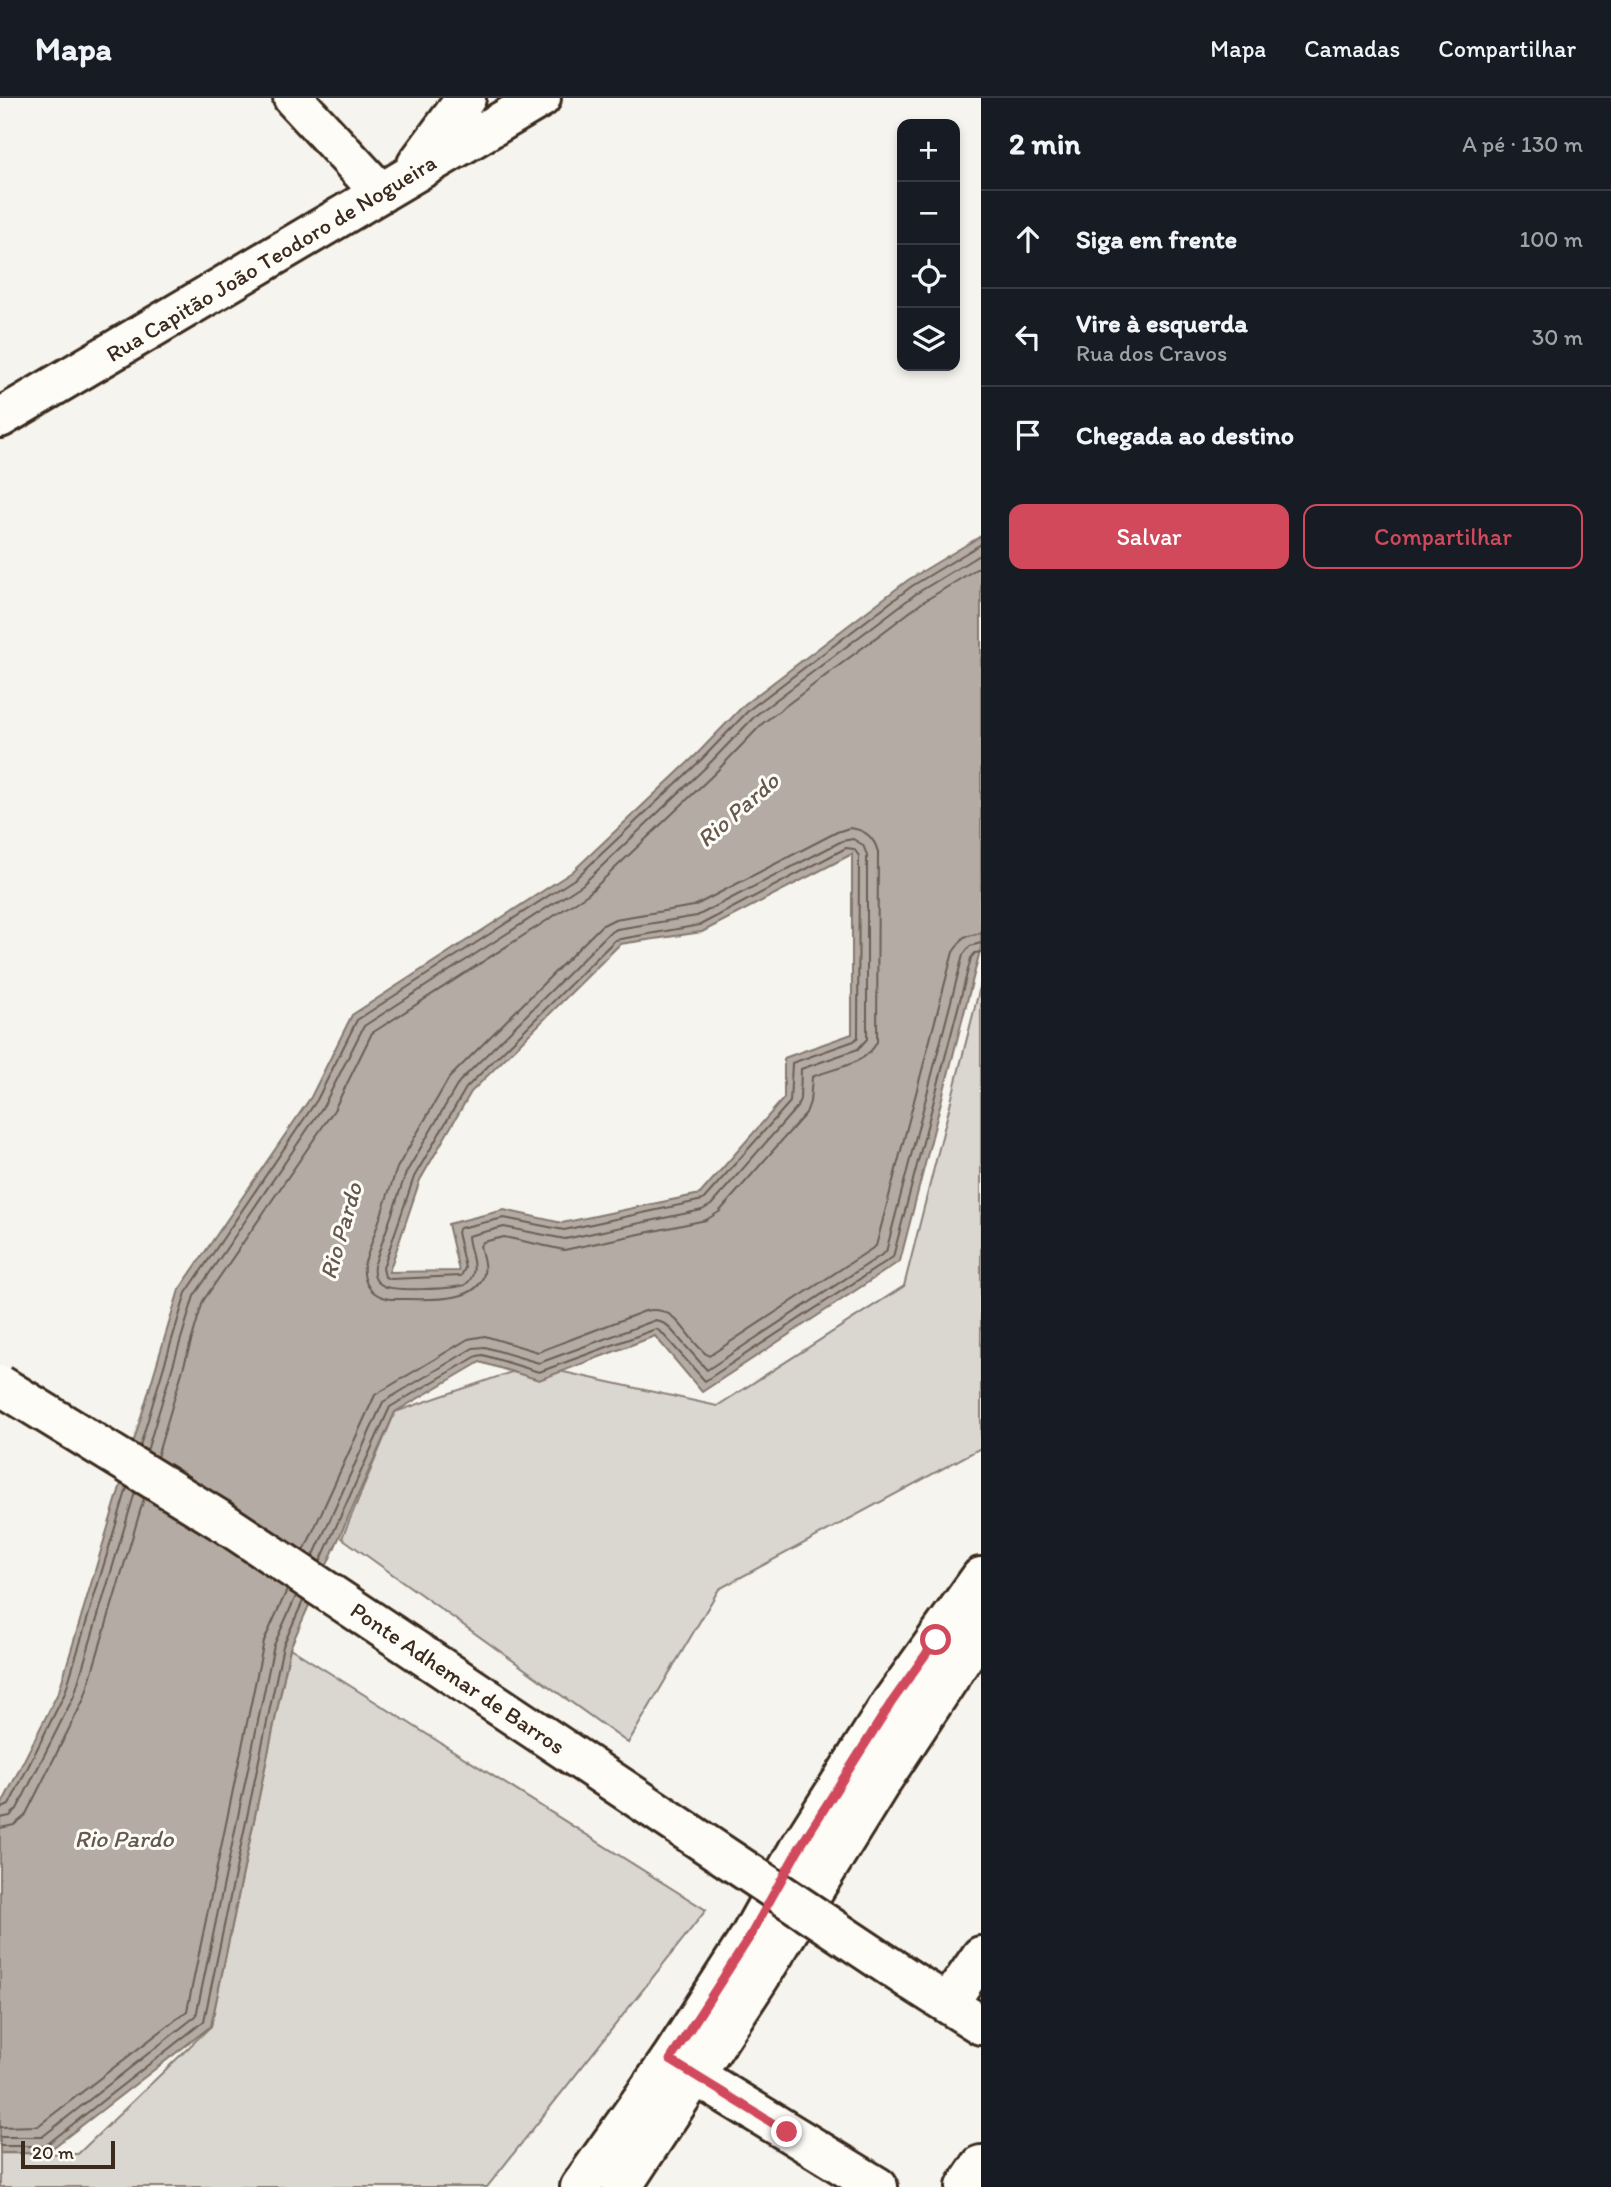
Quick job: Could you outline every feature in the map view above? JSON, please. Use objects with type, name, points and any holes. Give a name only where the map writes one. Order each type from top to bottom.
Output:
[{"type":"street","points":[[293,98],[394,185],[466,98]]},
{"type":"street","name":"Rua Capitão João Teodoro de Nogueira","points":[[0,418],[541,98]]},
{"type":"street","name":"Ponte Adhemar de Barros","points":[[0,1385],[223,1521],[981,2025]]},
{"type":"street","points":[[622,2187],[749,1938],[798,1850],[891,1703],[981,1577]]},
{"type":"street","points":[[580,2187],[683,2069],[883,1779],[981,1630]]},
{"type":"street","points":[[947,2004],[981,1956]]},
{"type":"street","points":[[683,2069],[878,2187]]},
{"type":"street","points":[[966,2187],[981,2165]]},
{"type":"shaded area","points":[[981,983],[981,1448],[719,1589],[628,1743],[342,1538],[395,1412],[532,1365],[717,1406],[904,1286]]},
{"type":"shaded area","points":[[290,1648],[706,1910],[487,2187],[0,2187],[0,2153],[78,2154],[211,2026]]},
{"type":"water","name":"Rio Pardo","points":[[981,536],[981,947],[900,1261],[702,1392],[655,1336],[539,1380],[480,1362],[395,1412],[290,1648],[211,2026],[46,2153],[0,2153],[0,1808],[59,1691],[179,1290],[311,1097],[352,1015],[572,872],[696,755],[745,704],[908,580]],"holes":[[[852,854],[852,1034],[784,1058],[784,1098],[700,1194],[562,1223],[504,1210],[448,1224],[459,1271],[389,1272],[420,1180],[471,1092],[620,944],[702,932]]]},
{"type":"route","points":[[787,2132],[670,2060],[749,1938],[798,1850],[891,1703],[936,1640]]}]
